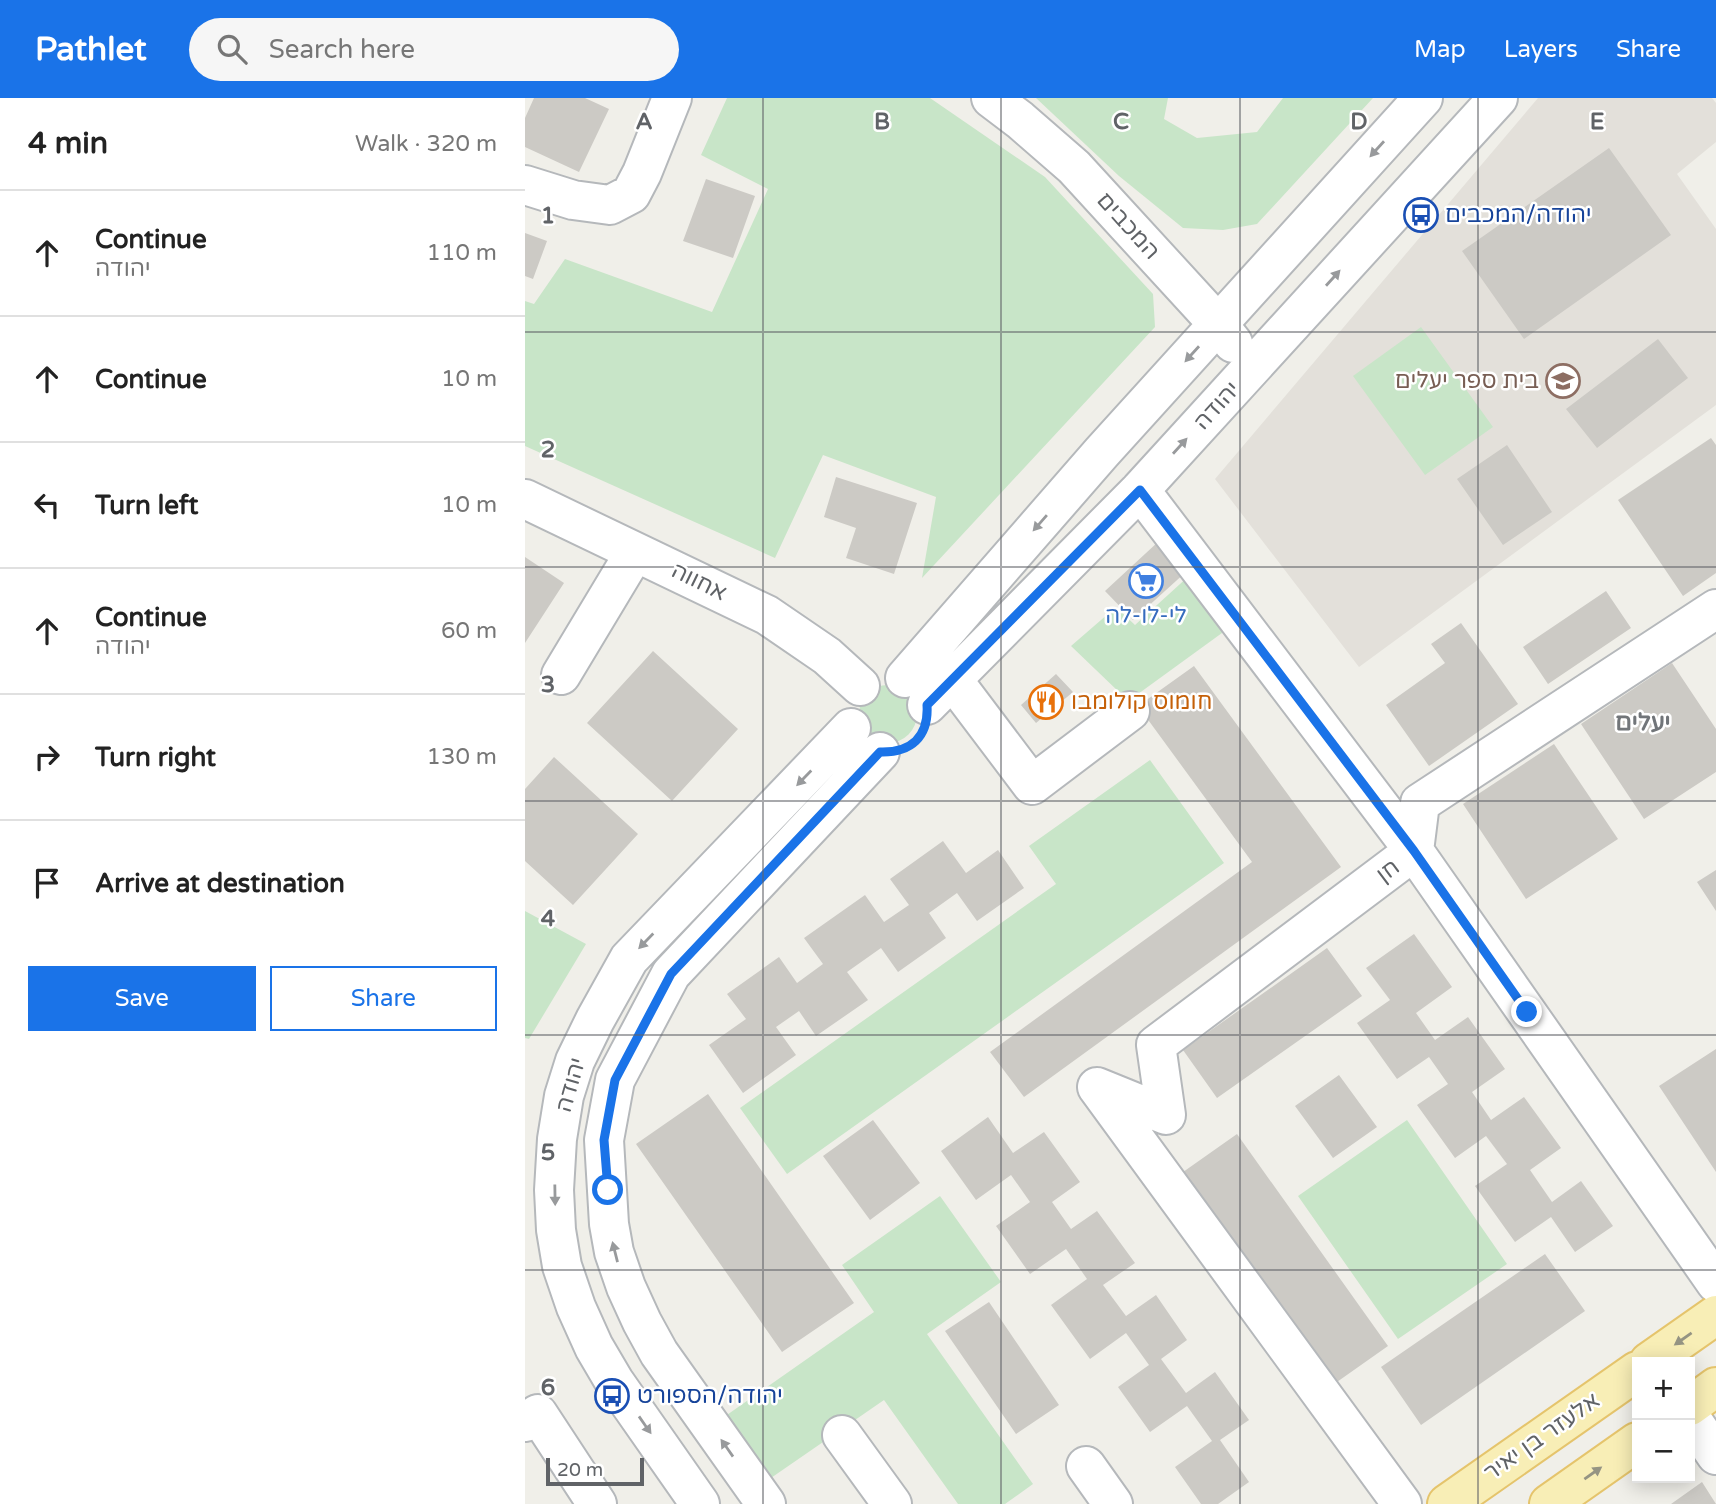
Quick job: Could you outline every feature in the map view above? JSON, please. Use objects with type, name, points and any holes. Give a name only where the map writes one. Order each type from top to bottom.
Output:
[{"type":"main road","points":[[1656,1357],[1716,1315]]},
{"type":"main road","name":"אלעזר בן יאיר","points":[[1447,1504],[1632,1374]]},
{"type":"main road","points":[[1695,1402],[1716,1387]]},
{"type":"main road","points":[[1549,1504],[1632,1446]]},
{"type":"street","points":[[525,185],[573,200],[610,205],[631,194],[672,98]]},
{"type":"street","name":"המכבים","points":[[991,98],[1074,167],[1218,324],[1252,367]]},
{"type":"street","points":[[1130,711],[1032,785],[928,687],[895,675],[886,674],[867,680],[853,695],[849,717],[851,729],[858,739],[880,752],[906,749],[917,741],[928,718],[928,687],[1093,462],[1423,98]]},
{"type":"street","name":"יהודה","points":[[928,687],[1140,490],[1498,98]]},
{"type":"street","points":[[1140,490],[1414,851],[1716,1283]]},
{"type":"street","name":"אחווה","points":[[525,499],[767,615],[827,656],[860,686]]},
{"type":"street","points":[[561,675],[635,552]]},
{"type":"street","name":"חן","points":[[1402,1504],[1097,1087],[1166,1115],[1156,1045],[1414,851],[1420,803],[1716,609]]},
{"type":"street","name":"יהודה","points":[[700,1504],[614,1381],[594,1347],[562,1266],[556,1230],[554,1190],[557,1139],[564,1096],[575,1061],[629,959],[851,729]]},
{"type":"street","name":"יהודה","points":[[766,1504],[659,1353],[637,1311],[614,1252],[609,1224],[604,1140],[615,1080],[671,974],[880,752]]},
{"type":"street","points":[[525,1422],[538,1414],[597,1504]]},
{"type":"street","points":[[1691,1420],[1716,1455]]},
{"type":"street","points":[[842,1434],[893,1504]]},
{"type":"street","points":[[1086,1466],[1113,1504]]},
{"type":"shaded area","points":[[1538,98],[1712,98],[1716,103],[1716,142],[1677,174],[1716,229],[1716,405],[1359,667],[1215,479]]},
{"type":"green space","points":[[727,98],[930,98],[1045,177],[1153,294],[1155,327],[922,578],[936,497],[823,455],[775,558],[525,446],[525,301],[534,304],[565,259],[712,312],[768,189],[701,155]]},
{"type":"green space","points":[[1036,98],[1168,98],[1164,119],[1197,138],[1257,132],[1283,98],[1373,98],[1257,224],[1223,230],[1183,228],[1119,176]]},
{"type":"green space","points":[[1421,327],[1493,427],[1425,475],[1353,376]]},
{"type":"green space","points":[[1191,574],[1233,625],[1138,694],[1120,693],[1071,646],[1116,607],[1135,625]]},
{"type":"green space","points":[[888,685],[899,687],[912,698],[917,714],[915,725],[904,738],[888,743],[877,741],[864,730],[859,714],[861,703],[872,690]]},
{"type":"green space","points":[[1150,760],[1224,863],[787,1174],[740,1108],[1056,884],[1029,846]]},
{"type":"green space","points":[[525,911],[586,944],[529,1039],[525,1038]]},
{"type":"green space","points":[[1407,1120],[1507,1264],[1398,1339],[1298,1196]]},
{"type":"green space","points":[[940,1196],[1001,1282],[927,1334],[1033,1484],[1005,1504],[958,1504],[884,1400],[768,1480],[724,1417],[874,1312],[842,1265]]},
{"type":"building","points":[[534,98],[585,98],[609,109],[579,172],[525,147],[525,118]]},
{"type":"building","points":[[1609,148],[1671,235],[1524,339],[1462,251]]},
{"type":"building","points":[[706,179],[755,196],[733,258],[683,241]]},
{"type":"building","points":[[525,233],[547,241],[533,279],[525,276]]},
{"type":"building","points":[[1658,339],[1688,378],[1597,448],[1566,409]]},
{"type":"building","points":[[1711,438],[1716,445],[1716,573],[1683,596],[1618,500]]},
{"type":"building","points":[[1507,445],[1552,512],[1503,545],[1457,479]]},
{"type":"building","points":[[836,477],[917,503],[894,574],[846,558],[856,528],[824,517]]},
{"type":"building","points":[[1159,541],[1187,571],[1133,620],[1105,591]]},
{"type":"building","points":[[525,557],[564,583],[525,643]]},
{"type":"building","points":[[1606,591],[1631,628],[1548,684],[1523,647]]},
{"type":"building","points":[[1461,623],[1518,704],[1429,766],[1386,705],[1445,663],[1431,644]]},
{"type":"building","points":[[653,651],[738,729],[672,801],[587,723]]},
{"type":"building","points":[[1672,663],[1716,729],[1716,772],[1644,819],[1581,724]]},
{"type":"building","points":[[1194,666],[1341,867],[1024,1097],[990,1052],[1252,862],[1138,706]]},
{"type":"building","points":[[1056,674],[1073,692],[1036,723],[1021,705]]},
{"type":"building","points":[[1554,744],[1618,839],[1526,899],[1463,804]]},
{"type":"building","points":[[554,757],[638,834],[573,905],[525,861],[525,789]]},
{"type":"building","points":[[943,841],[966,873],[998,850],[1024,888],[977,921],[957,893],[929,913],[946,938],[898,972],[881,948],[847,972],[868,1000],[816,1036],[799,1011],[776,1027],[796,1055],[743,1093],[709,1045],[746,1019],[727,994],[779,957],[797,983],[823,964],[804,938],[865,895],[884,922],[909,905],[890,879]]},
{"type":"building","points":[[1716,870],[1716,911],[1697,882]]},
{"type":"building","points":[[1414,934],[1452,987],[1416,1013],[1435,1040],[1468,1017],[1505,1069],[1472,1092],[1491,1120],[1524,1097],[1561,1148],[1530,1170],[1552,1202],[1581,1181],[1613,1226],[1575,1252],[1551,1217],[1515,1242],[1475,1186],[1507,1164],[1486,1136],[1455,1158],[1417,1105],[1448,1084],[1429,1057],[1397,1079],[1357,1023],[1390,1000],[1366,968]]},
{"type":"building","points":[[1327,948],[1362,996],[1217,1098],[1183,1050]]},
{"type":"building","points":[[1716,1049],[1716,1172],[1659,1086]]},
{"type":"building","points":[[1339,1075],[1377,1127],[1333,1158],[1295,1106]]},
{"type":"building","points":[[708,1094],[854,1303],[782,1352],[636,1144]]},
{"type":"building","points":[[988,1117],[1013,1153],[1044,1132],[1080,1182],[1052,1202],[1071,1229],[1097,1211],[1135,1263],[1103,1285],[1126,1316],[1156,1295],[1187,1340],[1161,1359],[1186,1393],[1215,1372],[1249,1420],[1220,1440],[1249,1482],[1218,1504],[1201,1504],[1175,1467],[1212,1441],[1187,1406],[1150,1432],[1118,1387],[1149,1365],[1126,1333],[1090,1359],[1051,1305],[1087,1279],[1066,1249],[1030,1274],[996,1226],[1030,1202],[1011,1175],[976,1200],[941,1151]]},
{"type":"building","points":[[873,1120],[920,1183],[870,1220],[823,1156]]},
{"type":"building","points":[[1237,1134],[1388,1346],[1327,1389],[1176,1177]]},
{"type":"building","points":[[1545,1254],[1585,1311],[1421,1425],[1381,1367]]},
{"type":"building","points":[[989,1302],[1059,1405],[1016,1434],[945,1331]]},
{"type":"building","points":[[1702,1482],[1716,1504],[1671,1504]]},
{"type":"place","name":"יהודה/המכבים","points":[[1421,215]]},
{"type":"place","name":"בית ספר יעלים","points":[[1563,381]]},
{"type":"place","name":"לי-לו-לה","points":[[1146,581]]},
{"type":"place","name":"חומוס קולומבו","points":[[1046,702]]},
{"type":"place","name":"יהודה/הספורט","points":[[612,1396]]},
{"type":"district","name":"יעלים","points":[[1643,722]]},
{"type":"route","points":[[608,1190],[604,1140],[615,1080],[671,974],[880,752],[906,749],[917,741],[928,718],[927,705],[1140,490],[1414,851],[1527,1012]]}]
